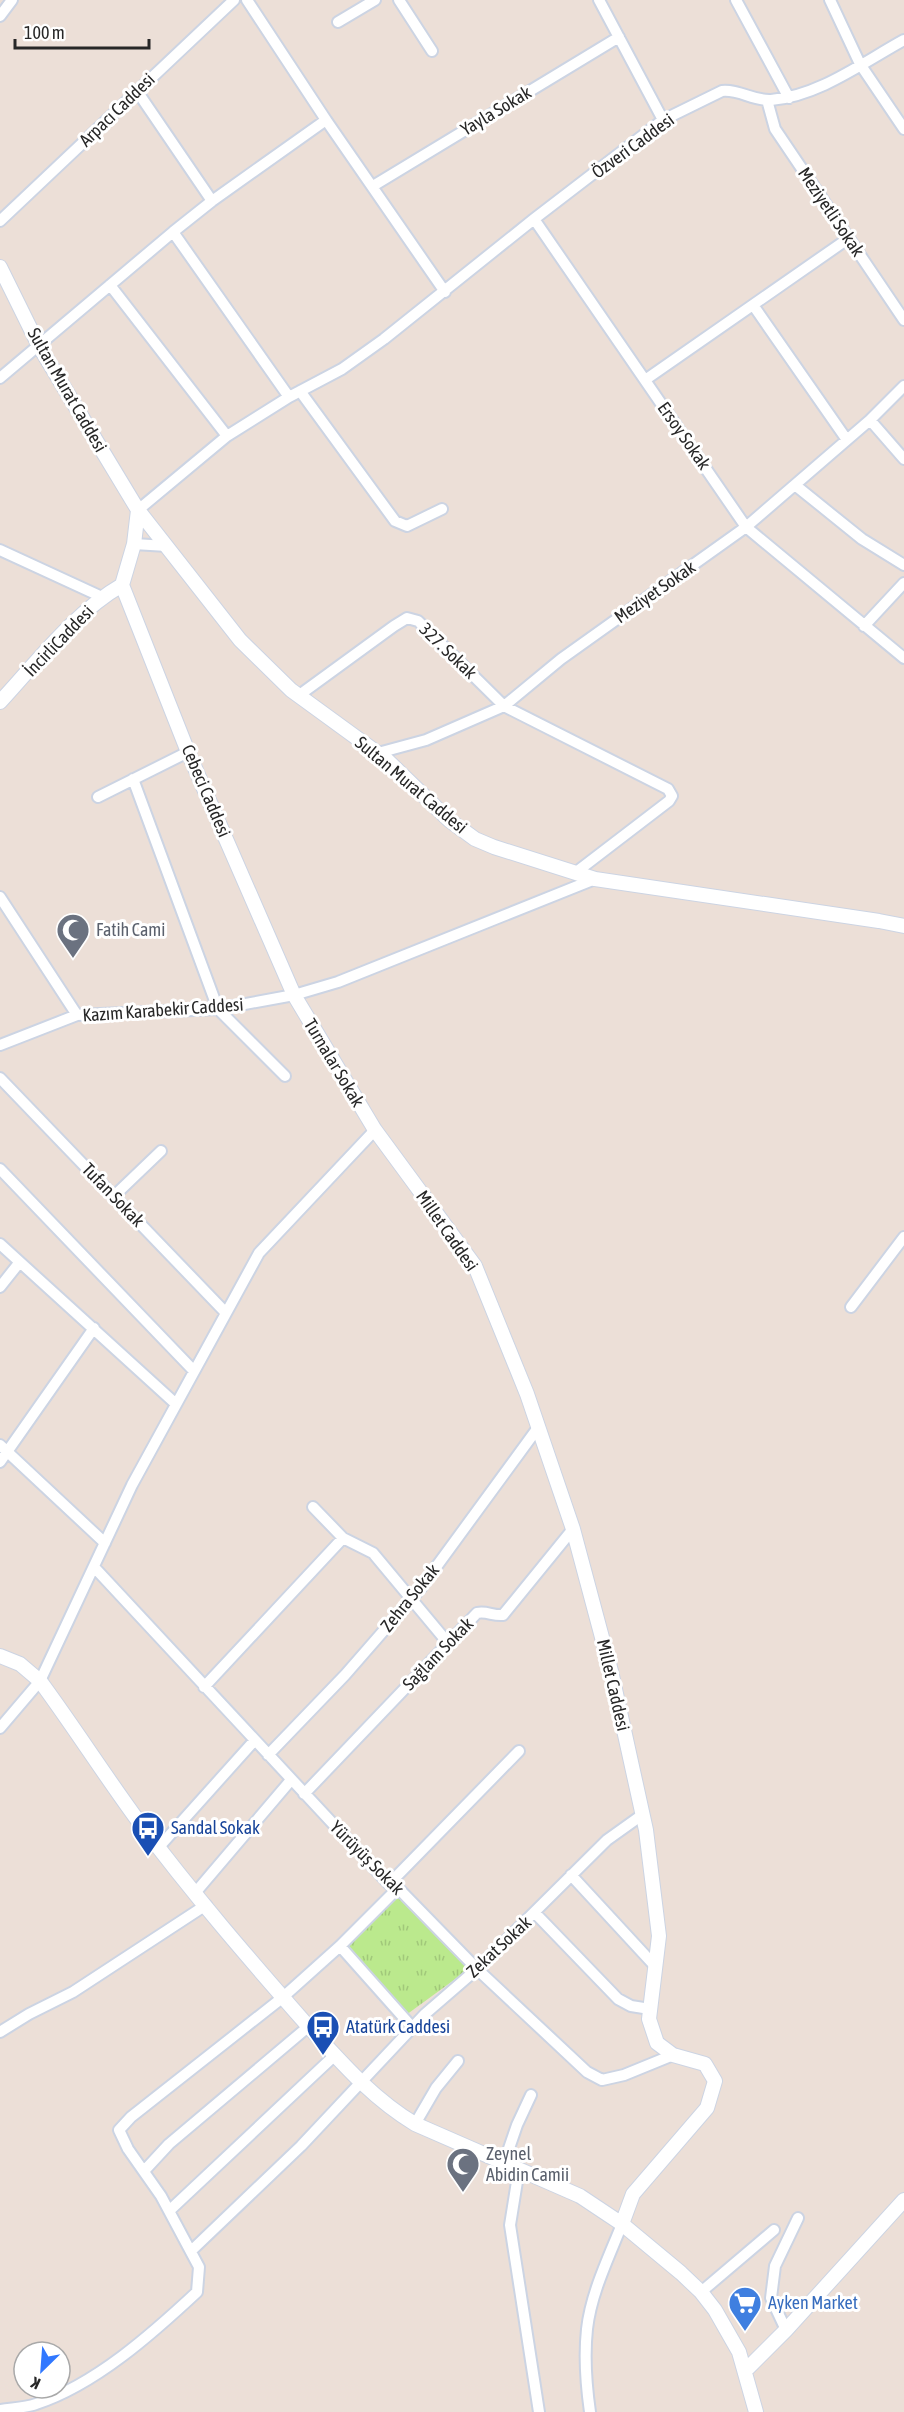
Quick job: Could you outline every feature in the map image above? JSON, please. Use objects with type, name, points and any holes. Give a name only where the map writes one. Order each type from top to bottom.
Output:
[{"type":"street","points":[[0,16],[12,0]]},
{"type":"street","name":"Arpacı Caddesi","points":[[0,221],[115,114],[222,4],[234,0]]},
{"type":"street","points":[[247,0],[326,120],[445,292]]},
{"type":"street","points":[[338,22],[375,0]]},
{"type":"street","points":[[399,0],[432,51]]},
{"type":"street","points":[[599,0],[663,120]]},
{"type":"street","points":[[736,0],[789,98]]},
{"type":"street","points":[[830,0],[860,64],[904,129]]},
{"type":"street","name":"Yayla Sokak","points":[[373,186],[619,37]]},
{"type":"street","name":"Özveri Caddesi","points":[[138,510],[227,436],[289,397],[342,369],[445,292],[534,219],[663,120],[722,91],[732,90],[767,100],[789,98],[814,90],[904,40]]},
{"type":"street","points":[[136,91],[212,201]]},
{"type":"street","name":"Meziyetli Sokak","points":[[767,100],[775,129],[904,320]]},
{"type":"street","points":[[0,378],[212,201],[326,120]]},
{"type":"street","name":"Ersoy Sokak","points":[[534,219],[746,527],[904,658]]},
{"type":"street","points":[[173,232],[289,397]]},
{"type":"street","points":[[645,380],[849,238]]},
{"type":"street","name":"Sultan Murat Caddesi","points":[[0,267],[39,346],[138,510],[240,640],[298,696],[378,753],[441,813],[475,839],[595,879],[857,917],[904,926]]},
{"type":"street","points":[[110,285],[227,436]]},
{"type":"street","points":[[753,305],[847,440]]},
{"type":"street","name":"Meziyet Sokak","points":[[378,753],[426,740],[504,706],[561,659],[746,527],[870,420],[904,386]]},
{"type":"street","points":[[300,391],[395,521],[407,526],[442,509]]},
{"type":"street","points":[[870,420],[904,459]]},
{"type":"street","points":[[795,485],[862,539],[904,565]]},
{"type":"street","points":[[122,585],[134,544],[138,510]]},
{"type":"street","points":[[134,544],[167,546]]},
{"type":"street","points":[[0,550],[102,597]]},
{"type":"street","points":[[864,626],[904,583]]},
{"type":"street","name":"İncirliCaddesi","points":[[0,702],[47,651],[102,597],[122,585]]},
{"type":"street","name":"Cebeci Caddesi","points":[[122,585],[188,752],[294,995]]},
{"type":"street","name":"327. Sokak","points":[[298,696],[407,618],[418,621],[504,706]]},
{"type":"street","points":[[504,706],[661,784],[672,796],[669,801],[574,873]]},
{"type":"street","points":[[98,796],[188,752]]},
{"type":"street","points":[[133,779],[218,1009],[285,1076]]},
{"type":"street","name":"Kazım Karabekir Caddesi","points":[[0,1045],[77,1015],[218,1009],[294,995],[338,982],[595,879]]},
{"type":"street","points":[[0,897],[77,1015]]},
{"type":"street","name":"Turnalar Sokak","points":[[294,995],[375,1130]]},
{"type":"street","name":"Tufan Sokak","points":[[0,1078],[226,1313]]},
{"type":"street","points":[[0,1728],[40,1681],[132,1485],[259,1253],[375,1130]]},
{"type":"street","name":"Millet Caddesi","points":[[375,1130],[475,1266],[527,1394],[537,1429],[573,1529],[611,1671],[642,1815],[659,1936],[649,2019],[657,2043],[673,2055]]},
{"type":"street","points":[[114,1196],[161,1151]]},
{"type":"street","points":[[0,1169],[194,1371]]},
{"type":"street","points":[[851,1307],[904,1238]]},
{"type":"street","points":[[0,1244],[176,1404]]},
{"type":"street","points":[[0,1287],[19,1263]]},
{"type":"street","points":[[0,1462],[3,1448],[94,1328]]},
{"type":"street","name":"Zehra Sokak","points":[[268,1755],[345,1675],[412,1598],[537,1429]]},
{"type":"street","points":[[3,1448],[105,1543]]},
{"type":"street","points":[[313,1507],[343,1538],[373,1553],[448,1643]]},
{"type":"street","name":"Sağlam Sokak","points":[[304,1794],[477,1613],[486,1611],[496,1616],[503,1615],[573,1529]]},
{"type":"street","points":[[204,1687],[343,1538]]},
{"type":"street","name":"Yürüyüş Sokak","points":[[94,1567],[304,1794],[477,1970],[587,2072],[602,2079],[624,2075],[673,2055]]},
{"type":"street","points":[[0,1656],[20,1664],[40,1681],[139,1822],[195,1893],[282,1998],[360,2083],[393,2112],[415,2124],[579,2196],[622,2224],[701,2292],[715,2310],[739,2352],[756,2412]]},
{"type":"street","points":[[159,1847],[254,1741]]},
{"type":"street","points":[[0,2410],[37,2408],[87,2380],[155,2331],[197,2292],[200,2266],[119,2130],[131,2117],[282,1998],[340,1946],[519,1751]]},
{"type":"street","points":[[195,1893],[291,1780]]},
{"type":"street","name":"Zekat Sokak","points":[[191,2251],[301,2146],[412,2027],[477,1970],[607,1840],[642,1815]]},
{"type":"street","points":[[571,1875],[656,1966]]},
{"type":"street","points":[[0,2032],[28,2014],[73,1992],[206,1905]]},
{"type":"street","points":[[535,1913],[618,1999],[631,2006],[650,2009]]},
{"type":"street","points":[[340,1946],[412,2027]]},
{"type":"street","points":[[144,2171],[169,2144],[309,2026]]},
{"type":"street","points":[[590,2412],[585,2378],[587,2327],[600,2279],[633,2194],[707,2108],[715,2081],[705,2064],[673,2055]]},
{"type":"street","points":[[169,2211],[334,2056]]},
{"type":"street","points":[[415,2124],[436,2088],[458,2061]]},
{"type":"street","points":[[504,2163],[531,2095]]},
{"type":"street","points":[[519,2169],[510,2225],[539,2412]]},
{"type":"street","points":[[745,2371],[786,2330],[904,2200]]},
{"type":"street","points":[[786,2330],[771,2298],[773,2277],[775,2266],[798,2218]]},
{"type":"street","points":[[701,2292],[774,2230]]},
{"type":"green space","points":[[401,1895],[469,1969],[406,2015],[344,1945]]},
{"type":"place","name":"Fatih Cami","points":[[73,959]]},
{"type":"place","name":"Sandal Sokak","points":[[148,1857]]},
{"type":"place","name":"Atatürk Caddesi","points":[[323,2056]]},
{"type":"place","name":"Zeynel Abidin Camii","points":[[463,2193]]},
{"type":"place","name":"Ayken Market","points":[[745,2332]]}]
